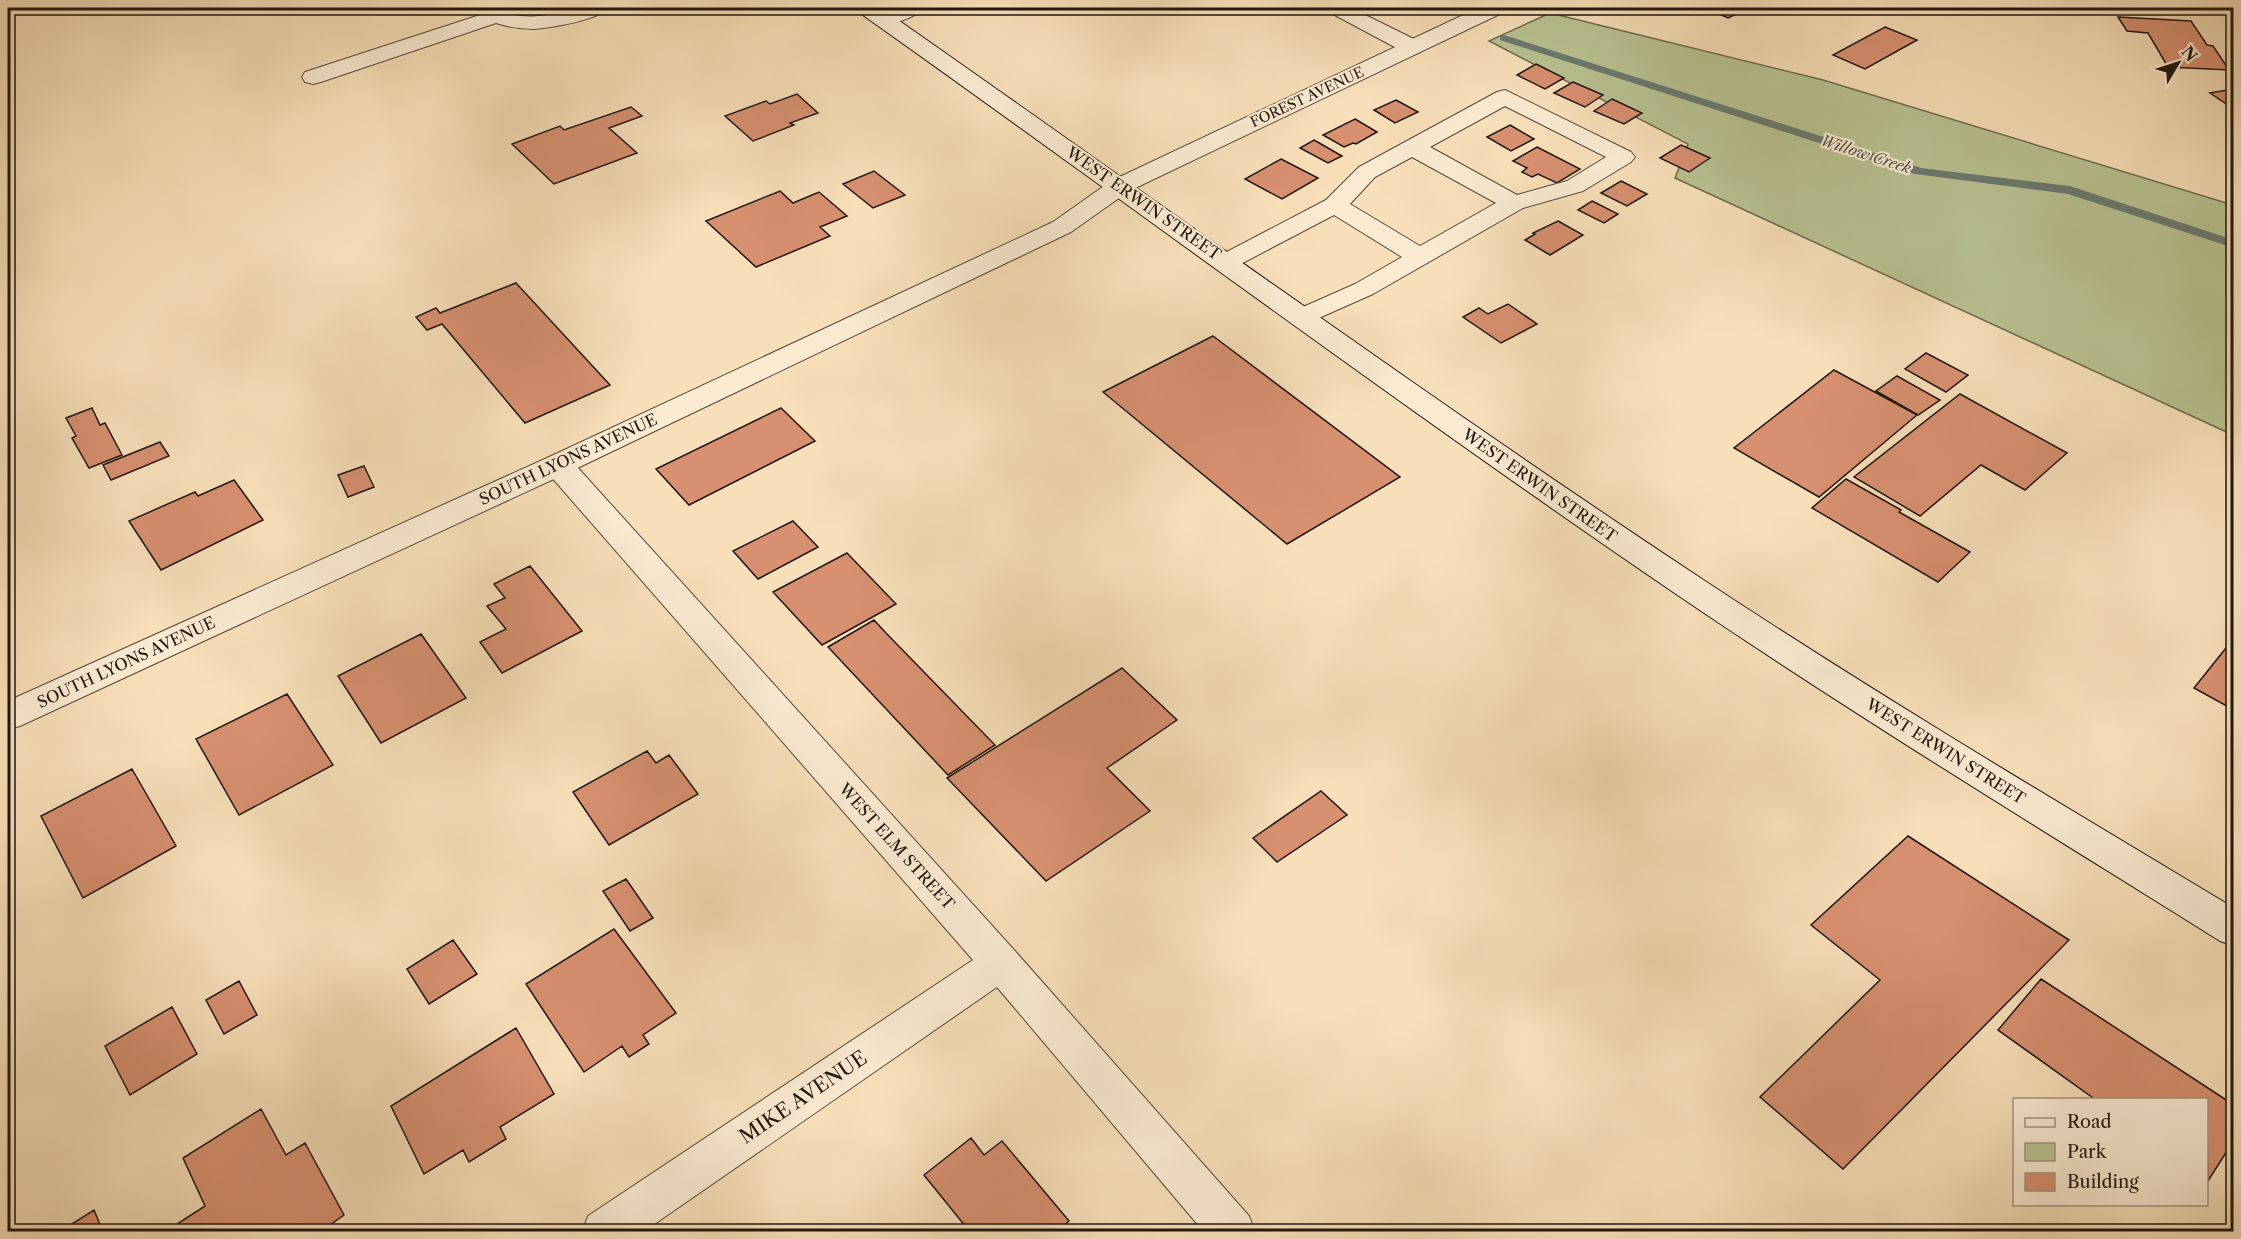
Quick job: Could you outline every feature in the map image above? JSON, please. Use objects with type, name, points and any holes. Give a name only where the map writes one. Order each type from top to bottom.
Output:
[{"type":"street","name":"FOREST AVENUE","points":[[1120,186],[1494,8]]},
{"type":"street","name":"WEST ERWIN STREET","points":[[876,13],[1465,433],[1701,595],[1863,699],[2234,929]]},
{"type":"street","name":"SOUTH LYONS AVENUE","points":[[8,716],[558,465],[1062,226],[1120,186]]},
{"type":"street","name":"WEST ELM STREET","points":[[558,465],[1001,963],[1233,1232]]},
{"type":"street","name":"MIKE AVENUE","points":[[604,1232],[1001,963]]},
{"type":"lane","points":[[313,77],[492,12],[509,22],[546,22],[597,8]]},
{"type":"lane","points":[[876,13],[912,8]]},
{"type":"lane","points":[[1336,8],[1412,47]]},
{"type":"lane","points":[[1226,262],[1335,205],[1367,172],[1505,97],[1623,157],[1575,186],[1514,203],[1364,289],[1303,316]]},
{"type":"lane","points":[[1412,147],[1514,203]]},
{"type":"lane","points":[[1335,205],[1420,257]]},
{"type":"green space","points":[[1550,13],[1823,80],[2233,205],[2233,435],[1675,178],[1688,144],[1489,41]]},
{"type":"building","points":[[1706,8],[1749,8],[1728,18]]},
{"type":"building","points":[[2101,8],[2103,13],[2060,9]]},
{"type":"building","points":[[2118,17],[2191,21],[2207,45],[2213,46],[2229,70],[2168,67],[2148,33],[2127,31]]},
{"type":"building","points":[[1885,27],[1917,40],[1865,69],[1833,55]]},
{"type":"building","points":[[1536,64],[1564,78],[1545,89],[1517,75]]},
{"type":"building","points":[[1573,82],[1603,95],[1585,107],[1554,93]]},
{"type":"building","points":[[2234,89],[2234,109],[2210,93]]},
{"type":"building","points":[[797,94],[818,113],[790,123],[794,125],[753,141],[725,116],[766,101],[770,104]]},
{"type":"building","points":[[1612,99],[1642,113],[1624,124],[1594,111]]},
{"type":"building","points":[[1396,100],[1418,112],[1395,123],[1374,110]]},
{"type":"building","points":[[631,107],[642,116],[609,128],[637,153],[554,184],[512,144],[560,126],[564,130]]},
{"type":"building","points":[[1355,119],[1377,132],[1356,144],[1344,147],[1323,135]]},
{"type":"building","points":[[1510,125],[1534,139],[1511,151],[1487,137]]},
{"type":"building","points":[[1314,140],[1342,156],[1328,163],[1300,148]]},
{"type":"building","points":[[1681,145],[1710,158],[1689,172],[1660,158]]},
{"type":"building","points":[[1537,147],[1580,169],[1557,183],[1538,174],[1532,177],[1522,172],[1527,168],[1513,161]]},
{"type":"building","points":[[1281,159],[1318,178],[1282,199],[1245,179]]},
{"type":"building","points":[[874,171],[905,195],[873,208],[843,184]]},
{"type":"building","points":[[1621,181],[1647,194],[1627,206],[1601,193]]},
{"type":"building","points":[[780,191],[793,203],[819,192],[847,216],[820,227],[830,236],[756,267],[706,221]]},
{"type":"building","points":[[1592,201],[1618,214],[1604,223],[1578,210]]},
{"type":"building","points":[[1558,221],[1583,235],[1550,255],[1525,240],[1535,234],[1533,233]]},
{"type":"building","points":[[516,283],[610,385],[525,423],[442,324],[427,330],[416,317],[436,308],[440,313]]},
{"type":"building","points":[[1508,304],[1537,324],[1501,343],[1463,317],[1479,308],[1488,314]]},
{"type":"building","points":[[1213,336],[1400,477],[1287,544],[1103,392]]},
{"type":"building","points":[[1926,353],[1968,375],[1946,392],[1905,369]]},
{"type":"building","points":[[1834,370],[1917,415],[1819,497],[1734,448]]},
{"type":"building","points":[[1897,376],[1940,400],[1918,415],[1876,391]]},
{"type":"building","points":[[1960,394],[2067,453],[2025,490],[1981,465],[1920,516],[1854,477]]},
{"type":"building","points":[[92,408],[100,425],[105,423],[122,455],[89,468],[72,438],[76,436],[66,418]]},
{"type":"building","points":[[781,408],[815,441],[689,505],[656,469]]},
{"type":"building","points":[[160,442],[169,456],[111,480],[103,465]]},
{"type":"building","points":[[364,466],[374,487],[348,497],[338,475]]},
{"type":"building","points":[[1846,479],[1970,552],[1938,582],[1812,508]]},
{"type":"building","points":[[234,480],[263,520],[161,570],[129,521],[195,492],[198,496]]},
{"type":"building","points":[[793,521],[818,547],[758,579],[733,551]]},
{"type":"building","points":[[847,553],[896,604],[822,645],[773,592]]},
{"type":"building","points":[[530,566],[582,631],[502,673],[480,642],[506,629],[487,606],[505,598],[494,584]]},
{"type":"building","points":[[874,620],[995,745],[948,775],[828,647]]},
{"type":"building","points":[[421,634],[466,698],[381,743],[338,676]]},
{"type":"building","points":[[2234,638],[2234,710],[2194,688]]},
{"type":"building","points":[[1122,668],[1177,720],[1107,768],[1150,811],[1046,881],[947,778]]},
{"type":"building","points":[[287,694],[333,765],[239,815],[196,739]]},
{"type":"building","points":[[647,751],[656,763],[669,755],[698,794],[609,845],[573,792]]},
{"type":"building","points":[[132,769],[176,846],[83,898],[41,816]]},
{"type":"building","points":[[1321,791],[1347,815],[1277,862],[1253,838]]},
{"type":"building","points":[[1908,836],[2069,940],[1843,1169],[1760,1097],[1880,980],[1811,925]]},
{"type":"building","points":[[626,879],[653,918],[630,931],[603,891]]},
{"type":"building","points":[[614,929],[676,1013],[643,1035],[649,1044],[629,1057],[622,1046],[584,1072],[526,984]]},
{"type":"building","points":[[453,940],[477,974],[429,1004],[407,969]]},
{"type":"building","points":[[2041,979],[2234,1105],[2234,1140],[2208,1181],[2208,1098],[2093,1098],[1998,1030]]},
{"type":"building","points":[[239,981],[257,1015],[224,1034],[206,1000]]},
{"type":"building","points":[[172,1007],[197,1054],[130,1095],[105,1046]]},
{"type":"building","points":[[516,1028],[554,1094],[500,1127],[506,1139],[469,1162],[463,1150],[424,1174],[391,1106]]},
{"type":"building","points":[[261,1109],[286,1155],[305,1143],[344,1215],[320,1232],[177,1232],[174,1226],[205,1206],[183,1158]]},
{"type":"building","points":[[971,1138],[984,1155],[1002,1141],[1069,1221],[1056,1232],[970,1232],[924,1175]]},
{"type":"building","points":[[94,1210],[103,1232],[59,1232]]},
{"type":"waterway","name":"Willow Creek","points":[[1504,38],[1919,171],[2070,190],[2234,244]]}]
